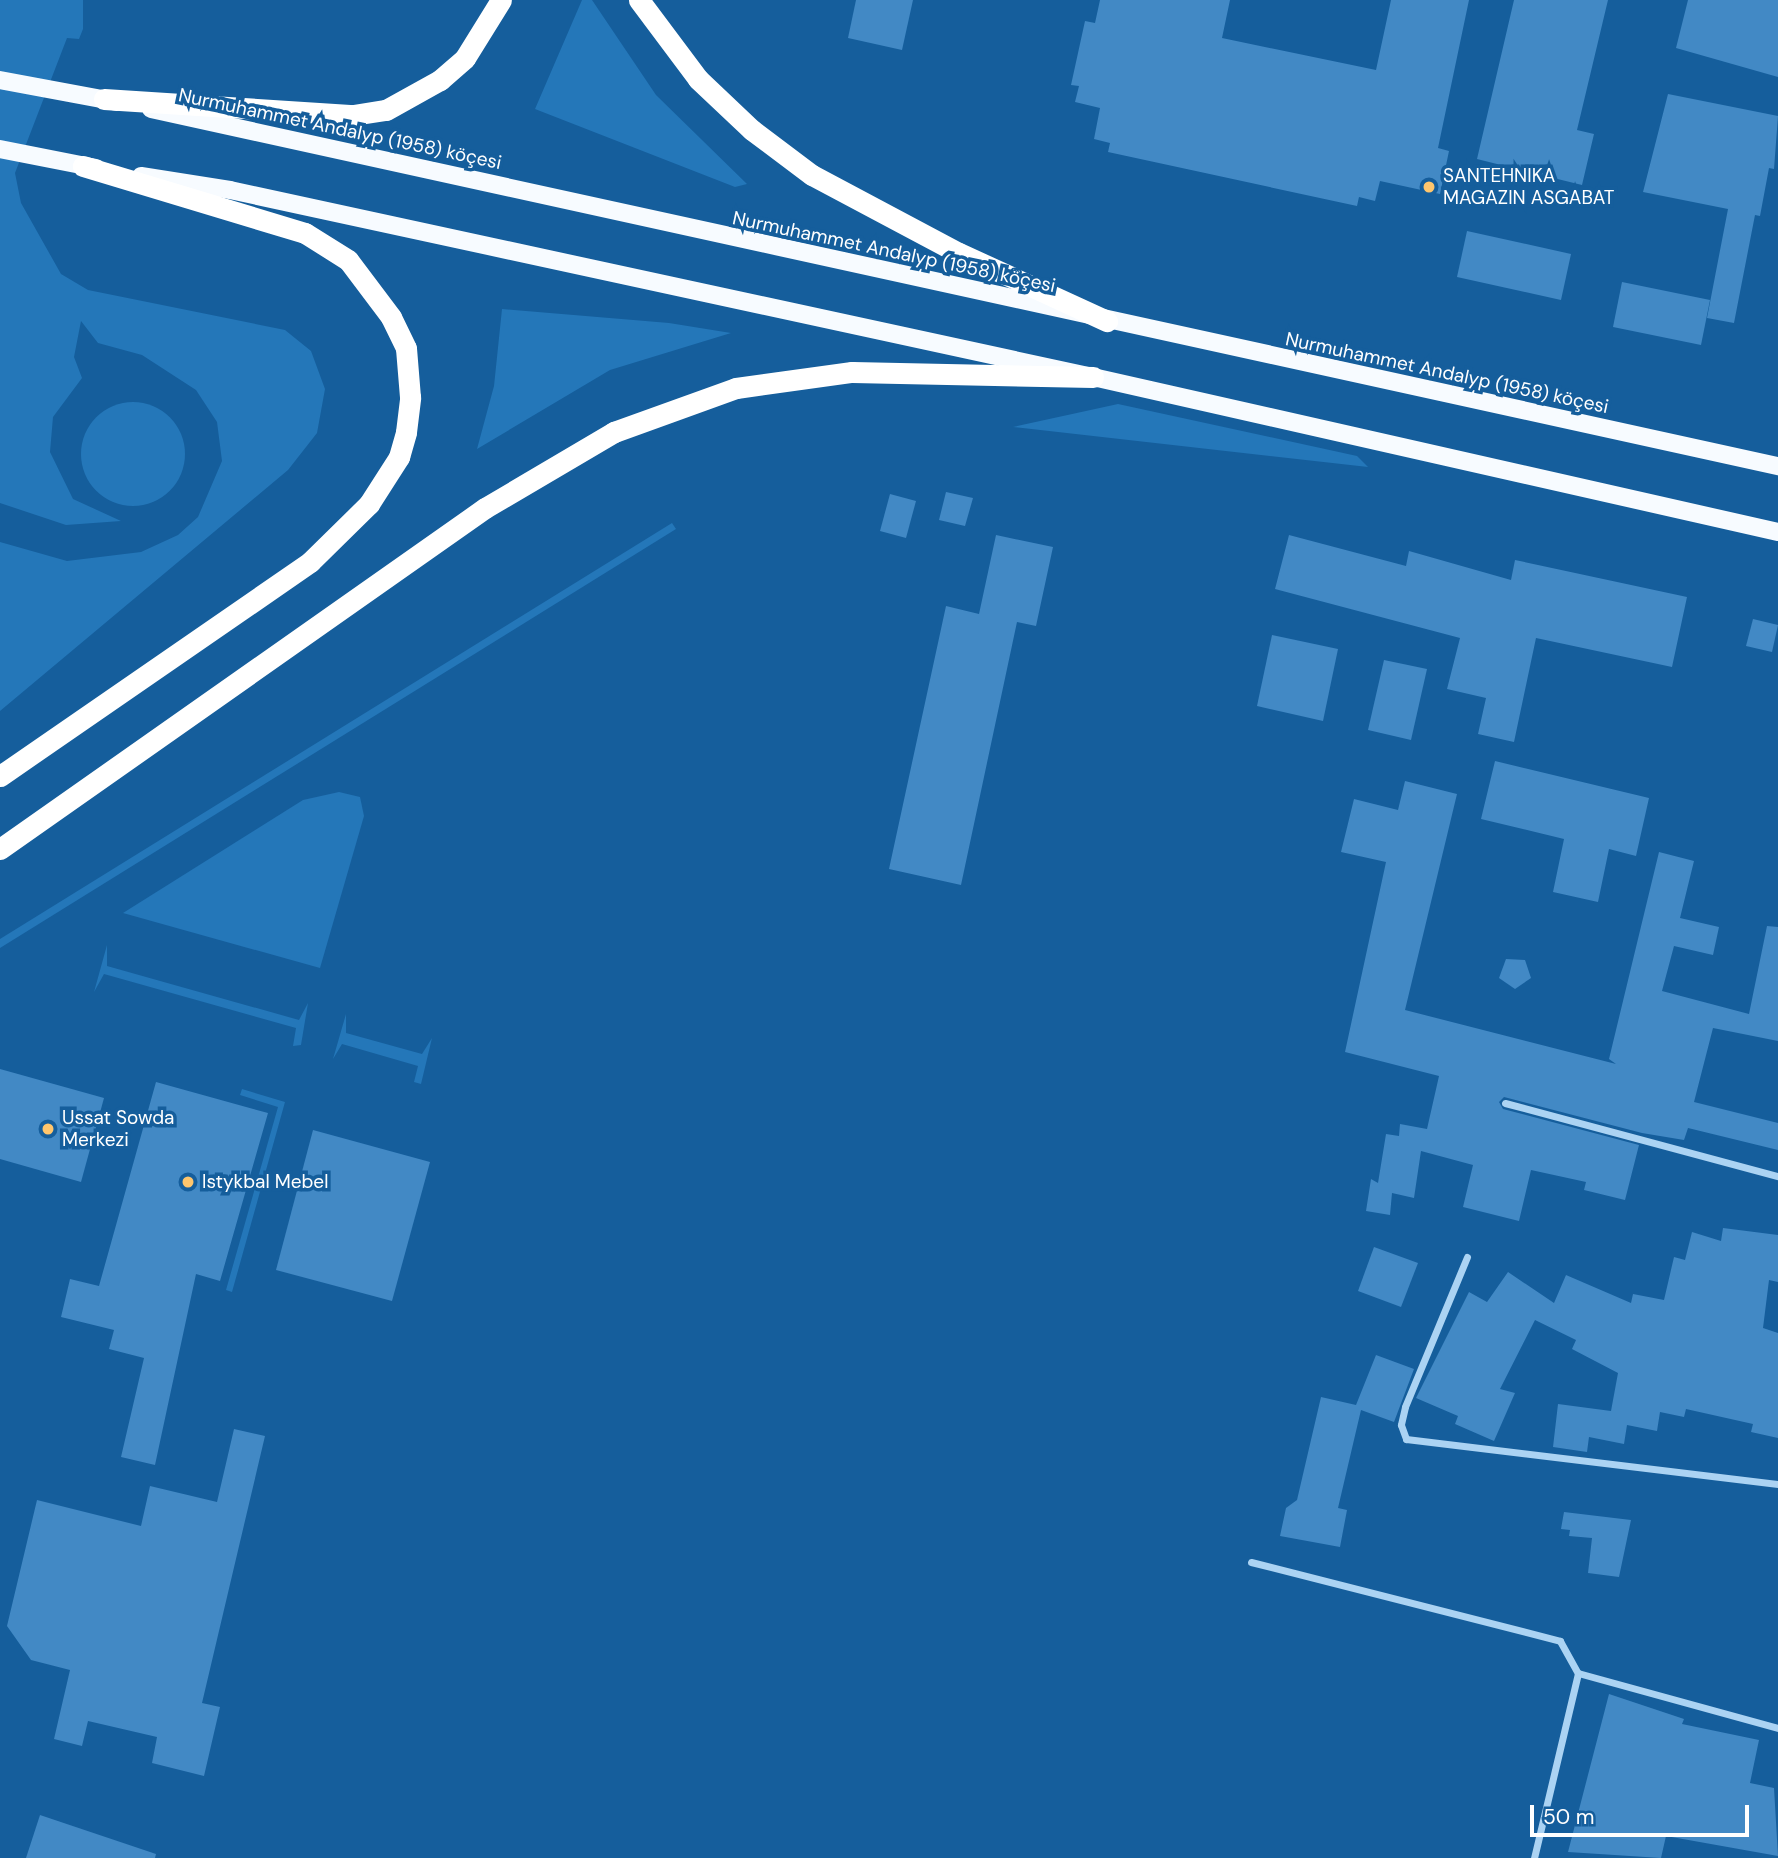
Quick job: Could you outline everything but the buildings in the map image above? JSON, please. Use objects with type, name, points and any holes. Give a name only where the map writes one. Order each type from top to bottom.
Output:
[{"type":"highway","points":[[104,99],[353,116],[386,110],[440,80],[465,58],[501,0]]},
{"type":"highway","points":[[639,0],[698,79],[752,130],[812,176],[959,253],[1107,321]]},
{"type":"highway","points":[[0,776],[310,562],[369,504],[399,457],[406,432],[410,397],[406,348],[348,260],[305,233],[83,166]]},
{"type":"highway","points":[[0,849],[485,508],[614,432],[736,388],[852,372],[1093,377]]},
{"type":"main road","name":"Nurmuhammet Andalyp (1958) köçesi","points":[[0,80],[104,99],[1778,466]]},
{"type":"main road","points":[[0,149],[83,166],[230,190],[1093,377],[1778,532]]},
{"type":"street","points":[[1505,1103],[1778,1176]]},
{"type":"street","points":[[1467,1257],[1405,1407],[1401,1425],[1406,1439],[1778,1484]]},
{"type":"street","points":[[1251,1562],[1560,1641],[1578,1673],[1534,1858]]},
{"type":"street","points":[[1578,1673],[1778,1728]]},
{"type":"shaded area","points":[[0,0],[83,0],[83,29],[79,39],[67,38],[15,173],[21,203],[61,274],[88,290],[285,330],[311,351],[325,389],[317,433],[288,470],[0,711],[0,542],[67,561],[141,552],[178,535],[198,517],[222,461],[217,422],[196,390],[142,355],[98,343],[81,321],[74,357],[82,378],[53,417],[50,452],[73,499],[121,521],[66,525],[0,503]]},
{"type":"shaded area","points":[[582,0],[592,0],[656,95],[747,184],[735,187],[535,109]]},
{"type":"shaded area","points":[[502,309],[669,323],[731,333],[610,370],[477,449],[494,386]]},
{"type":"shaded area","points":[[133,402],[153,406],[170,417],[181,434],[185,454],[181,474],[170,491],[153,502],[133,506],[113,502],[96,491],[85,474],[81,454],[85,434],[96,417],[113,406]]},
{"type":"shaded area","points":[[1118,404],[1357,456],[1368,467],[1013,427]]},
{"type":"shaded area","points":[[672,523],[676,529],[0,948],[0,939]]},
{"type":"shaded area","points":[[339,792],[360,797],[364,816],[320,968],[123,913],[303,800]]},
{"type":"shaded area","points":[[107,945],[107,966],[299,1020],[308,1003],[301,1045],[293,1046],[296,1028],[104,974],[94,992]]},
{"type":"shaded area","points":[[346,1014],[346,1033],[422,1054],[432,1038],[421,1084],[414,1082],[418,1066],[342,1044],[333,1059]]},
{"type":"shaded area","points":[[242,1089],[285,1102],[232,1292],[226,1290],[278,1107],[240,1095]]},
{"type":"place","name":"SANTEHNIKA MAGAZIN ASGABAT","points":[[1429,187]]},
{"type":"place","name":"Ussat Sowda Merkezi","points":[[48,1129]]},
{"type":"place","name":"Istykbal Mebel","points":[[188,1182]]}]
